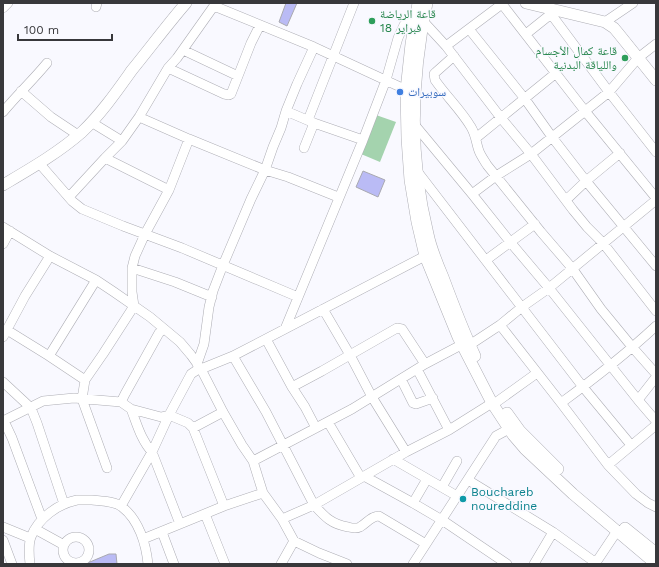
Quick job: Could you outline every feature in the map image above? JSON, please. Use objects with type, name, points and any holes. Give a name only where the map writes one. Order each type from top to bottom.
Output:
[{"type":"main road","points":[[3,185],[71,142],[91,122],[113,96],[186,3]]},
{"type":"main road","points":[[427,3],[419,13],[418,56],[410,91],[407,138],[410,180],[424,256],[465,346],[513,435],[568,489],[656,564]]},
{"type":"main road","points":[[526,3],[549,11],[605,22],[614,28],[656,80]]},
{"type":"main road","points":[[410,91],[417,171],[430,242],[457,316],[465,346]]},
{"type":"main road","points":[[495,402],[520,432],[586,496],[656,552]]},
{"type":"street","points":[[3,8],[8,3]]},
{"type":"street","points":[[304,148],[311,121],[353,3]]},
{"type":"street","points":[[253,461],[328,422],[425,364],[465,346],[500,325],[549,288],[656,199],[585,111],[502,3],[446,46]]},
{"type":"street","points":[[605,22],[627,4]]},
{"type":"street","points":[[69,197],[122,141],[139,117],[168,68],[183,50],[215,5],[314,47],[410,91]]},
{"type":"street","points":[[526,34],[549,11],[656,152]]},
{"type":"street","points":[[285,329],[338,197],[363,140],[386,80],[398,38],[404,25],[410,18],[419,13],[531,154],[586,227],[603,243],[656,311]]},
{"type":"street","points":[[168,68],[226,95],[231,94],[251,43],[260,25]]},
{"type":"street","points":[[469,29],[525,99],[586,181],[656,266]]},
{"type":"street","points":[[472,194],[496,176],[531,154],[609,92],[638,58],[656,44]]},
{"type":"street","points":[[121,506],[152,452],[169,415],[191,374],[197,370],[199,366],[204,344],[209,307],[222,265],[265,170],[296,84],[314,47]]},
{"type":"street","points":[[183,50],[238,76]]},
{"type":"street","points":[[454,56],[434,74],[435,80],[466,118],[473,130],[482,157],[541,232],[572,268],[601,309],[656,374]]},
{"type":"street","points":[[3,112],[48,63]]},
{"type":"street","points":[[476,138],[556,73]]},
{"type":"street","points":[[21,91],[51,117],[78,135]]},
{"type":"street","points":[[286,111],[363,140]]},
{"type":"street","points":[[139,117],[265,170],[288,177],[338,197]]},
{"type":"street","points":[[91,122],[122,141]]},
{"type":"street","points":[[414,124],[656,421]]},
{"type":"street","points":[[107,468],[82,399],[85,380],[134,306],[132,292],[132,268],[135,256],[169,190],[189,139]]},
{"type":"street","points":[[566,200],[586,181],[620,153]]},
{"type":"street","points":[[105,158],[169,190]]},
{"type":"street","points":[[40,163],[75,204],[82,209],[298,297]]},
{"type":"street","points":[[417,171],[583,387],[631,445]]},
{"type":"street","points":[[486,260],[535,224]]},
{"type":"street","points":[[3,244],[6,229],[50,256],[96,280],[150,317],[180,342],[199,366],[223,412],[253,461],[263,493],[282,519],[294,541],[347,564]]},
{"type":"street","points":[[50,256],[25,296],[5,334],[49,356],[85,380]]},
{"type":"street","points":[[199,366],[233,356],[424,256]]},
{"type":"street","points":[[132,268],[175,282],[212,297]]},
{"type":"street","points":[[49,356],[96,280]]},
{"type":"street","points":[[323,309],[350,355],[372,397],[406,452]]},
{"type":"street","points":[[500,325],[608,465],[636,494],[656,507]]},
{"type":"street","points":[[561,403],[633,348],[656,326]]},
{"type":"street","points":[[121,402],[159,333],[164,328]]},
{"type":"street","points":[[292,387],[395,329],[400,328],[425,364]]},
{"type":"street","points":[[266,339],[316,428]]},
{"type":"street","points":[[233,356],[266,412],[314,505],[324,516],[338,525],[352,528],[357,528],[374,517],[379,516],[426,544]]},
{"type":"street","points":[[417,369],[449,430]]},
{"type":"street","points":[[282,519],[314,505],[393,459],[449,430],[495,402],[537,373]]},
{"type":"street","points":[[638,400],[656,377]]},
{"type":"street","points":[[401,379],[413,403],[416,404],[433,398]]},
{"type":"street","points":[[3,382],[30,408],[37,423],[64,504]]},
{"type":"street","points":[[42,520],[12,438],[4,421],[40,402],[47,400],[74,398],[121,402],[131,409],[161,417],[169,415],[188,423],[193,428],[224,506]]},
{"type":"street","points":[[131,409],[146,446],[152,452],[180,524]]},
{"type":"street","points":[[193,428],[223,412]]},
{"type":"street","points":[[328,422],[363,477],[442,520],[507,564]]},
{"type":"street","points":[[608,465],[656,425]]},
{"type":"street","points":[[413,564],[496,436],[509,429]]},
{"type":"street","points":[[393,459],[457,496]]},
{"type":"street","points":[[442,487],[457,461]]},
{"type":"street","points":[[413,503],[427,479]]},
{"type":"street","points":[[468,480],[553,532],[596,563],[618,531]]},
{"type":"street","points":[[143,539],[224,506],[263,493]]},
{"type":"street","points":[[30,564],[30,538],[42,520],[52,511],[64,504],[78,500],[95,500],[121,506],[132,516],[143,539],[148,564]]},
{"type":"street","points":[[205,514],[225,564]]},
{"type":"street","points":[[3,527],[30,538]]},
{"type":"street","points":[[35,529],[64,545]]},
{"type":"street","points":[[162,532],[174,564]]},
{"type":"street","points":[[534,564],[553,532]]},
{"type":"street","points":[[3,540],[12,564]]},
{"type":"street","points":[[280,564],[294,541]]},
{"type":"green space","points":[[376,115],[396,122],[380,162],[361,154]]},
{"type":"building","points":[[286,3],[297,3],[287,26],[279,22]]},
{"type":"building","points":[[363,171],[385,180],[378,197],[356,187]]},
{"type":"building","points":[[109,554],[116,554],[117,564],[85,564]]},
{"type":"place","name":"قاعة الرياضة 18 فبراير","points":[[372,21]]},
{"type":"place","name":"قاعة كمال الأجسام واللياقة البدنية","points":[[625,58]]},
{"type":"place","name":"سوبيرات","points":[[400,92]]},
{"type":"place","name":"Bouchareb noureddine","points":[[463,499]]}]
